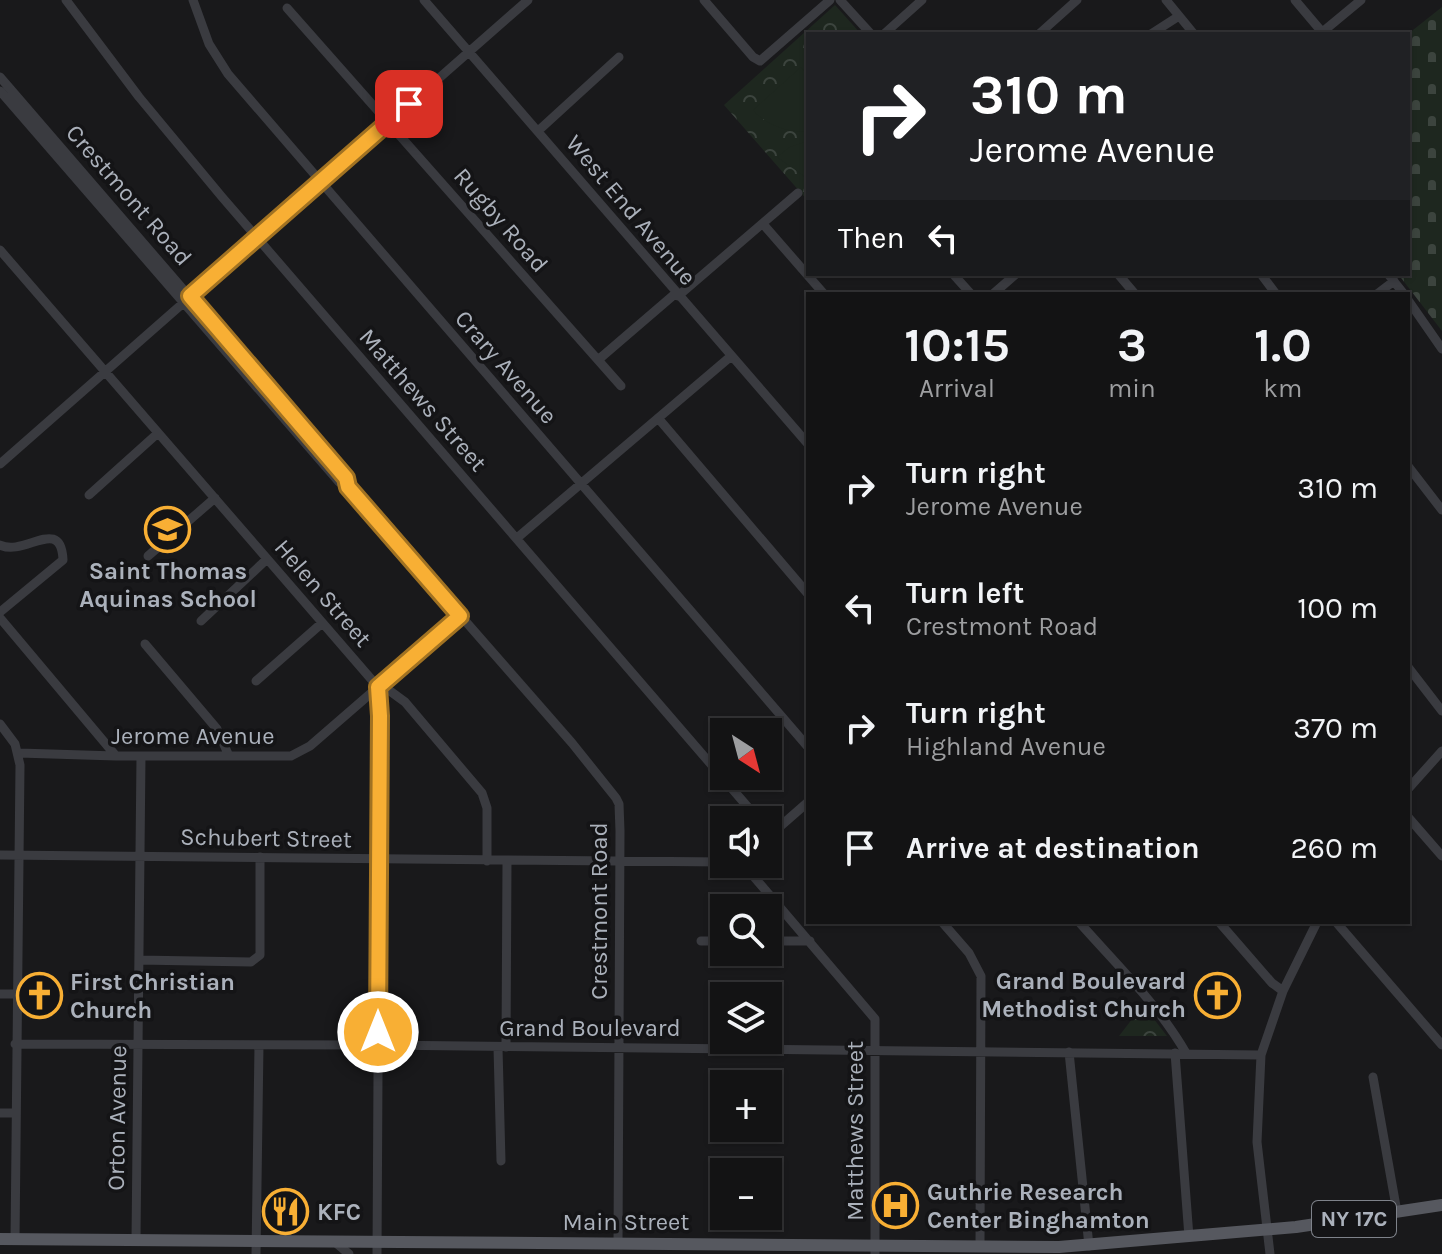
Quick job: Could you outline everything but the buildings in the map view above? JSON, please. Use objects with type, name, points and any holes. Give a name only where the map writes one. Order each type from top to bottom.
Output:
[{"type":"main road","name":"Main Street","points":[[0,1239],[136,1240],[256,1248],[335,1242],[377,1248],[618,1244],[875,1250],[1089,1246],[1115,1249],[1442,1205]]},
{"type":"street","name":"Matthews Street","points":[[66,0],[139,97],[257,238],[747,806]]},
{"type":"street","name":"Crary Avenue","points":[[193,0],[209,44],[221,64],[806,745]]},
{"type":"street","name":"West End Avenue","points":[[424,0],[806,442]]},
{"type":"street","points":[[0,464],[528,0]]},
{"type":"street","points":[[704,0],[753,57],[760,61],[830,0]]},
{"type":"street","points":[[840,0],[869,32]]},
{"type":"street","points":[[886,32],[922,0]]},
{"type":"street","points":[[1041,32],[1077,0]]},
{"type":"street","points":[[1166,0],[1192,32]]},
{"type":"street","points":[[1295,0],[1320,32]]},
{"type":"street","points":[[1322,32],[1361,0]]},
{"type":"street","name":"Rugby Road","points":[[287,8],[621,386]]},
{"type":"street","points":[[1154,32],[1179,16]]},
{"type":"street","points":[[538,131],[619,57]]},
{"type":"street","name":"Crestmont Road","points":[[0,77],[35,124],[186,300],[346,478],[348,487],[572,743],[616,798],[619,804],[620,861],[618,1244]]},
{"type":"street","name":"Crestmont Road","points":[[0,91],[35,124]]},
{"type":"street","points":[[598,360],[798,193]]},
{"type":"street","points":[[763,224],[806,273]]},
{"type":"street","name":"Helen Street","points":[[1,252],[378,687],[405,702],[482,793],[487,808],[487,861]]},
{"type":"street","points":[[808,276],[822,292]]},
{"type":"street","points":[[955,276],[969,292]]},
{"type":"street","points":[[995,292],[1014,276]]},
{"type":"street","points":[[1120,276],[1133,292]]},
{"type":"street","points":[[1410,303],[1442,349]]},
{"type":"street","points":[[517,538],[730,357]]},
{"type":"street","points":[[658,418],[806,592]]},
{"type":"street","points":[[89,495],[158,433]]},
{"type":"street","points":[[1410,469],[1442,510]]},
{"type":"street","points":[[148,556],[215,498]]},
{"type":"street","points":[[0,545],[15,549],[44,538],[57,541],[62,547],[63,560],[0,612]]},
{"type":"street","points":[[201,621],[267,559]]},
{"type":"street","name":"Jerome Avenue","points":[[19,753],[283,758],[299,753],[460,616]]},
{"type":"street","points":[[0,618],[116,756]]},
{"type":"street","points":[[256,681],[322,623]]},
{"type":"street","points":[[145,644],[217,729],[229,756]]},
{"type":"street","points":[[1410,670],[1442,711]]},
{"type":"street","points":[[377,1248],[378,687]]},
{"type":"street","points":[[0,724],[19,753],[15,1240]]},
{"type":"street","points":[[1410,787],[1442,751]]},
{"type":"street","name":"Orton Avenue","points":[[136,1240],[141,756]]},
{"type":"street","points":[[782,823],[806,804]]},
{"type":"street","points":[[1410,819],[1442,856]]},
{"type":"street","name":"Schubert Street","points":[[0,855],[710,862]]},
{"type":"street","points":[[139,960],[256,960],[260,955],[260,857]]},
{"type":"street","points":[[501,1161],[507,861]]},
{"type":"street","name":"Matthews Street","points":[[755,878],[872,1014],[876,1023],[875,1250]]},
{"type":"street","points":[[944,924],[979,968],[982,1000],[980,1247]]},
{"type":"street","points":[[1081,924],[1177,1037],[1189,1237]]},
{"type":"street","points":[[1221,924],[1272,983],[1283,991]]},
{"type":"street","points":[[1270,1254],[1257,1142],[1261,1055],[1283,991],[1316,924]]},
{"type":"street","points":[[1338,924],[1442,1045]]},
{"type":"street","points":[[701,941],[710,941]]},
{"type":"street","points":[[782,941],[810,941]]},
{"type":"street","points":[[0,994],[17,994]]},
{"type":"street","name":"Grand Boulevard","points":[[15,1044],[1261,1055]]},
{"type":"street","points":[[256,1248],[259,1045]]},
{"type":"street","points":[[1069,1052],[1089,1246]]},
{"type":"street","points":[[1373,1077],[1397,1212]]},
{"type":"street","points":[[0,1113],[14,1113]]},
{"type":"street","points":[[335,1242],[349,1254]]},
{"type":"green space","points":[[835,5],[859,32],[806,32],[806,199],[724,105]]},
{"type":"green space","points":[[1442,7],[1442,331],[1400,276],[1410,276],[1410,32]]},
{"type":"green space","points":[[801,67],[806,73],[806,132],[778,127],[753,110]]},
{"type":"green space","points":[[806,142],[806,178],[777,157],[790,147]]},
{"type":"green space","points":[[1143,1005],[1167,1036],[1119,1036]]},
{"type":"place","name":"Saint Thomas Aquinas School","points":[[168,529]]},
{"type":"place","name":"Grand Boulevard Methodist Church","points":[[1217,995]]},
{"type":"place","name":"First Christian Church","points":[[39,996]]},
{"type":"place","name":"Guthrie Research Center Binghamton","points":[[896,1206]]},
{"type":"place","name":"KFC","points":[[286,1212]]},
{"type":"route","points":[[378,1032],[378,687],[460,616],[348,487],[346,478],[190,296],[409,104]]}]
